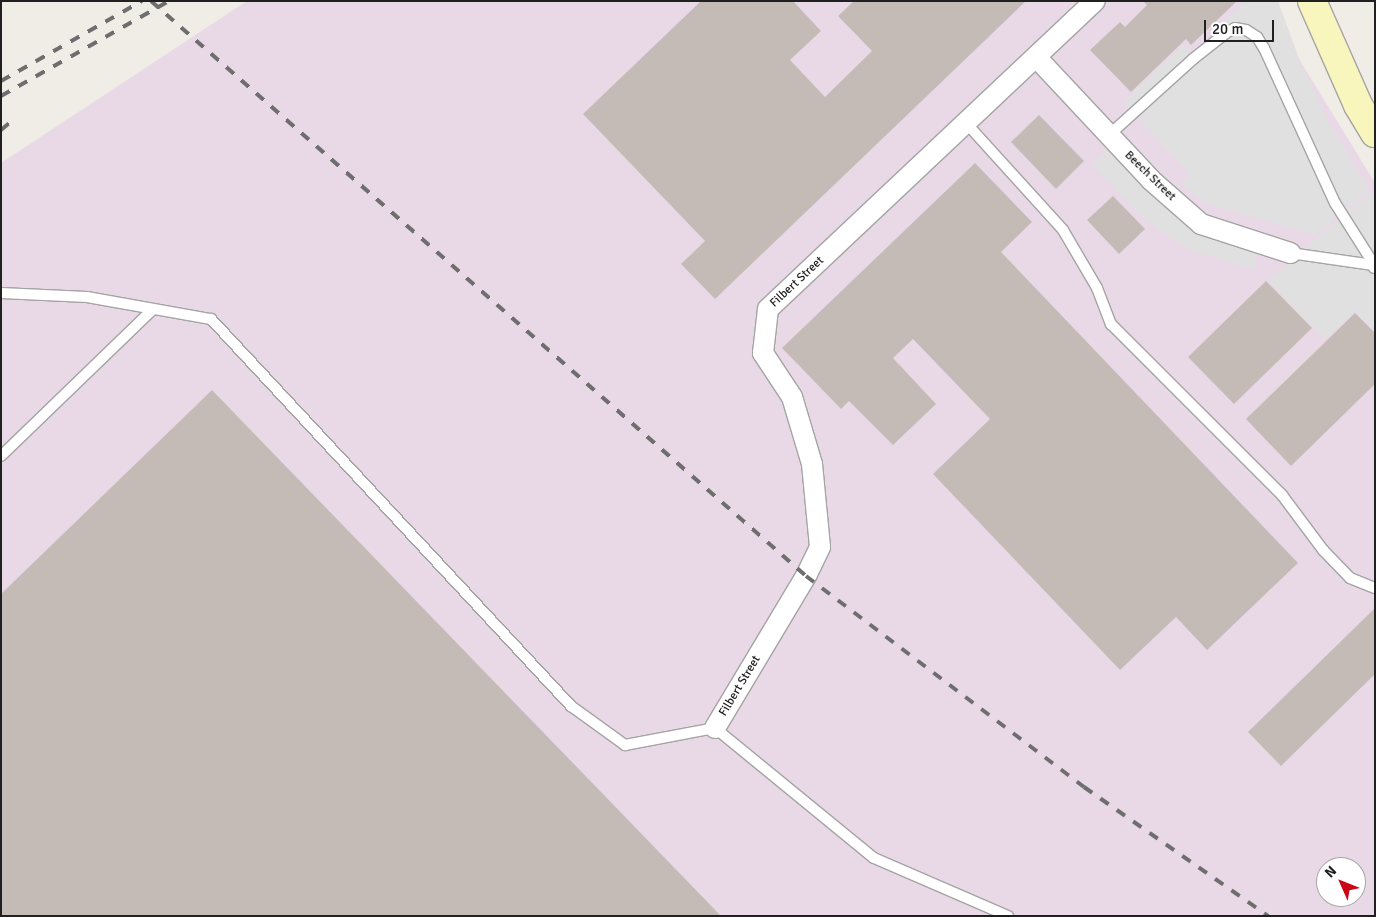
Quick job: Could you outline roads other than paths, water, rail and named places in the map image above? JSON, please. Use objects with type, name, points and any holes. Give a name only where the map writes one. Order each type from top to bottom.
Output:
[{"type":"main road","points":[[1314,4],[1358,105],[1375,133]]},
{"type":"street","name":"Filbert Street","points":[[715,728],[806,576],[820,547],[812,464],[792,397],[764,353],[768,309],[1095,1]]},
{"type":"street","name":"Beech Street","points":[[1036,58],[1151,180],[1201,224],[1290,252]]},
{"type":"lane","points":[[1109,135],[1193,59],[1235,28],[1246,30],[1256,37],[1264,48],[1335,203],[1374,266]]},
{"type":"lane","points":[[966,124],[1063,230],[1097,288],[1111,324],[1282,495],[1323,550],[1350,578],[1375,588]]},
{"type":"lane","points":[[1290,252],[1374,266]]},
{"type":"lane","points":[[1,293],[87,298],[211,320],[571,706],[626,745],[715,728],[874,858],[1008,916]]},
{"type":"lane","points":[[1,456],[153,309]]},
{"type":"railway","points":[[1,81],[142,1]]},
{"type":"railway","points":[[151,1],[806,576],[1084,787],[1268,916]]},
{"type":"railway","points":[[1,96],[169,1]]},
{"type":"railway","points":[[1,130],[13,120]]}]
